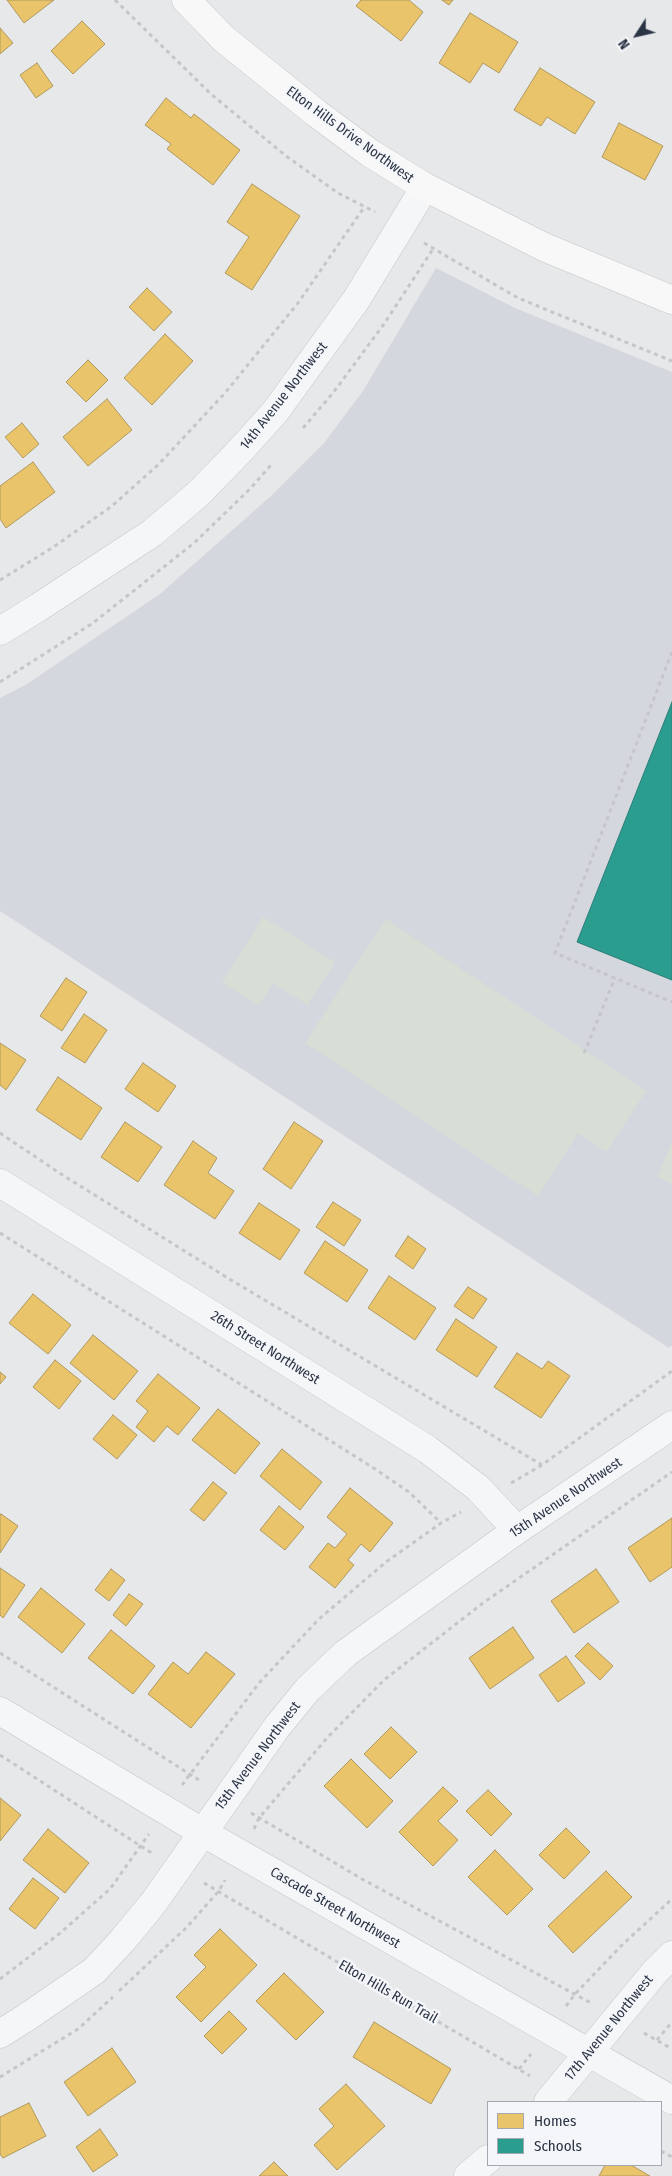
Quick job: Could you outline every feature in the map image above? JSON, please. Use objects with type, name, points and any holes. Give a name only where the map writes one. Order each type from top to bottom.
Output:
[{"type":"main road","name":"Elton Hills Drive Northwest","points":[[186,0],[224,39],[316,114],[370,153],[425,188],[544,247],[672,300]]},
{"type":"street","name":"14th Avenue Northwest","points":[[0,631],[39,608],[152,533],[198,494],[237,454],[275,412],[356,300],[425,188]]},
{"type":"street","name":"26th Street Northwest","points":[[0,1183],[427,1448],[478,1488],[517,1530]]},
{"type":"street","name":"15th Avenue Northwest","points":[[0,2034],[94,1971],[122,1941],[154,1902],[277,1726],[346,1654],[517,1530],[672,1425]]},
{"type":"street","name":"Cascade Street Northwest","points":[[0,1711],[202,1832],[672,2100]]},
{"type":"street","name":"17th Avenue Northwest","points":[[553,2097],[654,1973],[672,1955]]},
{"type":"street","points":[[468,2176],[487,2160]]},
{"type":"path","points":[[0,580],[52,548],[112,506],[159,464],[225,393],[298,303],[365,206],[338,193],[286,156],[212,95],[115,0]]},
{"type":"path","points":[[433,249],[518,298],[672,361]]},
{"type":"path","points":[[672,652],[555,953],[672,1002]]},
{"type":"path","points":[[584,1052],[614,978]]},
{"type":"path","points":[[0,1133],[61,1174],[231,1280],[542,1465],[672,1371]]},
{"type":"path","points":[[0,1233],[372,1466],[409,1492],[440,1523],[386,1562],[318,1619],[259,1683],[190,1774],[0,1653]]},
{"type":"path","points":[[672,1472],[483,1603],[384,1680],[326,1738],[259,1818],[362,1879],[575,1994],[622,1945],[672,1899]]},
{"type":"path","points":[[0,1755],[140,1846],[110,1889],[59,1934],[0,1979]]},
{"type":"path","name":"Elton Hills Run Trail","points":[[218,1892],[553,2097]]},
{"type":"path","points":[[672,2022],[658,2040],[672,2048]]},
{"type":"shaded area","points":[[436,268],[515,308],[672,372],[672,1345],[669,1348],[0,911],[0,698],[27,684],[160,594],[271,496],[324,443],[363,391]]},
{"type":"shaded area","points":[[263,917],[335,962],[308,1005],[273,983],[259,1005],[222,983]]},
{"type":"shaded area","points":[[386,919],[646,1091],[606,1152],[578,1133],[538,1196],[305,1043]]},
{"type":"shaded area","points":[[672,1142],[672,1184],[657,1177]]},
{"type":"building: Homes","points":[[7,0],[54,0],[24,23]]},
{"type":"building: Homes","points":[[361,0],[409,0],[423,12],[401,41],[356,6]]},
{"type":"building: Homes","points":[[442,0],[453,0],[449,5]]},
{"type":"building: Homes","points":[[470,13],[518,42],[499,73],[483,63],[470,83],[439,63]]},
{"type":"building: Homes","points":[[82,21],[105,44],[73,74],[51,51]]},
{"type":"building: Homes","points":[[0,28],[13,43],[0,54]]},
{"type":"building: Homes","points":[[37,63],[53,86],[36,98],[20,75]]},
{"type":"building: Homes","points":[[540,68],[595,102],[575,134],[547,117],[541,126],[514,110]]},
{"type":"building: Homes","points":[[166,98],[191,118],[194,114],[240,150],[213,185],[167,149],[171,144],[145,125]]},
{"type":"building: Homes","points":[[619,123],[663,146],[645,180],[602,157]]},
{"type":"building: Homes","points":[[252,184],[300,216],[252,290],[225,273],[249,237],[227,222]]},
{"type":"building: Homes","points":[[147,288],[172,312],[154,331],[129,307]]},
{"type":"building: Homes","points":[[165,334],[193,361],[152,405],[124,378]]},
{"type":"building: Homes","points":[[88,360],[108,380],[86,402],[66,382]]},
{"type":"building: Homes","points":[[107,399],[132,430],[88,466],[63,437]]},
{"type":"building: Homes","points":[[22,423],[39,444],[23,458],[5,437]]},
{"type":"building: Homes","points":[[33,462],[55,492],[6,528],[0,519],[0,486]]},
{"type":"building: Homes","points":[[66,978],[87,992],[62,1031],[40,1016]]},
{"type":"building: Homes","points":[[84,1014],[107,1030],[85,1063],[61,1048]]},
{"type":"building: Homes","points":[[0,1043],[26,1060],[6,1090],[0,1085]]},
{"type":"building: Homes","points":[[143,1063],[176,1086],[158,1112],[125,1089]]},
{"type":"building: Homes","points":[[58,1077],[102,1108],[81,1140],[36,1110]]},
{"type":"building: Homes","points":[[125,1122],[162,1147],[138,1182],[101,1157]]},
{"type":"building: Homes","points":[[294,1122],[323,1141],[291,1189],[263,1169]]},
{"type":"building: Homes","points":[[193,1141],[217,1158],[208,1173],[234,1191],[215,1219],[164,1185]]},
{"type":"building: Homes","points":[[333,1202],[361,1220],[344,1246],[316,1227]]},
{"type":"building: Homes","points":[[259,1203],[300,1230],[280,1260],[239,1233]]},
{"type":"building: Homes","points":[[408,1236],[426,1249],[413,1269],[395,1256]]},
{"type":"building: Homes","points":[[325,1241],[368,1270],[347,1302],[304,1273]]},
{"type":"building: Homes","points":[[389,1276],[436,1308],[415,1340],[368,1308]]},
{"type":"building: Homes","points":[[468,1287],[487,1299],[473,1319],[454,1306]]},
{"type":"building: Homes","points":[[33,1294],[71,1325],[48,1354],[9,1323]]},
{"type":"building: Homes","points":[[456,1319],[497,1347],[477,1377],[436,1350]]},
{"type":"building: Homes","points":[[93,1335],[138,1371],[114,1400],[70,1363]]},
{"type":"building: Homes","points":[[517,1353],[542,1369],[548,1361],[570,1376],[541,1418],[494,1387]]},
{"type":"building: Homes","points":[[55,1360],[81,1381],[59,1409],[33,1387]]},
{"type":"building: Homes","points":[[0,1372],[6,1377],[0,1384]]},
{"type":"building: Homes","points":[[158,1374],[200,1408],[178,1435],[167,1426],[154,1442],[136,1427],[148,1411],[136,1401]]},
{"type":"building: Homes","points":[[218,1409],[260,1443],[235,1474],[192,1440]]},
{"type":"building: Homes","points":[[113,1415],[137,1435],[117,1459],[93,1439]]},
{"type":"building: Homes","points":[[282,1449],[322,1482],[300,1510],[260,1476]]},
{"type":"building: Homes","points":[[213,1482],[227,1493],[204,1521],[190,1510]]},
{"type":"building: Homes","points":[[350,1488],[393,1523],[370,1552],[361,1544],[348,1560],[354,1565],[335,1588],[309,1567],[328,1543],[335,1548],[347,1534],[327,1517]]},
{"type":"building: Homes","points":[[279,1506],[304,1527],[285,1550],[260,1530]]},
{"type":"building: Homes","points":[[0,1515],[18,1526],[0,1553]]},
{"type":"building: Homes","points":[[672,1518],[672,1567],[650,1582],[628,1548]]},
{"type":"building: Homes","points":[[0,1568],[25,1585],[3,1618],[0,1615]]},
{"type":"building: Homes","points":[[111,1569],[125,1580],[109,1601],[95,1590]]},
{"type":"building: Homes","points":[[596,1569],[619,1602],[574,1633],[551,1601]]},
{"type":"building: Homes","points":[[41,1588],[85,1624],[62,1653],[18,1617]]},
{"type":"building: Homes","points":[[129,1594],[143,1604],[126,1626],[113,1615]]},
{"type":"building: Homes","points":[[513,1627],[534,1658],[490,1689],[469,1658]]},
{"type":"building: Homes","points":[[111,1630],[155,1666],[133,1694],[88,1658]]},
{"type":"building: Homes","points":[[588,1643],[613,1666],[600,1680],[575,1656]]},
{"type":"building: Homes","points":[[206,1652],[235,1674],[191,1728],[148,1694],[173,1662],[188,1674]]},
{"type":"building: Homes","points":[[566,1656],[585,1683],[558,1702],[539,1675]]},
{"type":"building: Homes","points":[[391,1727],[417,1752],[390,1779],[364,1754]]},
{"type":"building: Homes","points":[[351,1759],[393,1801],[367,1828],[324,1786]]},
{"type":"building: Homes","points":[[443,1787],[458,1801],[438,1821],[458,1840],[433,1866],[399,1832]]},
{"type":"building: Homes","points":[[488,1790],[512,1814],[491,1836],[466,1811]]},
{"type":"building: Homes","points":[[0,1798],[21,1815],[0,1841]]},
{"type":"building: Homes","points":[[566,1828],[590,1852],[564,1879],[539,1855]]},
{"type":"building: Homes","points":[[48,1829],[89,1863],[65,1893],[23,1860]]},
{"type":"building: Homes","points":[[495,1850],[533,1889],[507,1915],[468,1877]]},
{"type":"building: Homes","points":[[606,1871],[632,1897],[573,1953],[548,1926]]},
{"type":"building: Homes","points":[[33,1878],[59,1898],[35,1929],[9,1909]]},
{"type":"building: Homes","points":[[220,1929],[257,1965],[201,2022],[176,1997],[206,1967],[194,1955]]},
{"type":"building: Homes","points":[[284,1973],[324,2012],[296,2040],[256,2001]]},
{"type":"building: Homes","points":[[229,2011],[247,2029],[222,2054],[204,2036]]},
{"type":"building: Homes","points":[[374,2022],[451,2069],[431,2104],[353,2057]]},
{"type":"building: Homes","points":[[112,2048],[136,2082],[88,2116],[64,2082]]},
{"type":"building: Homes","points":[[346,2084],[385,2126],[337,2170],[314,2145],[334,2126],[319,2109]]},
{"type":"building: Homes","points":[[29,2103],[46,2136],[3,2158],[0,2154],[0,2117]]},
{"type":"building: Homes","points":[[100,2129],[118,2155],[93,2172],[76,2147]]},
{"type":"building: Homes","points":[[274,2162],[288,2176],[259,2176]]},
{"type":"building: Homes","points":[[604,2166],[633,2166],[650,2176],[599,2176]]},
{"type":"building: Schools","points":[[672,702],[672,980],[577,942]]}]
